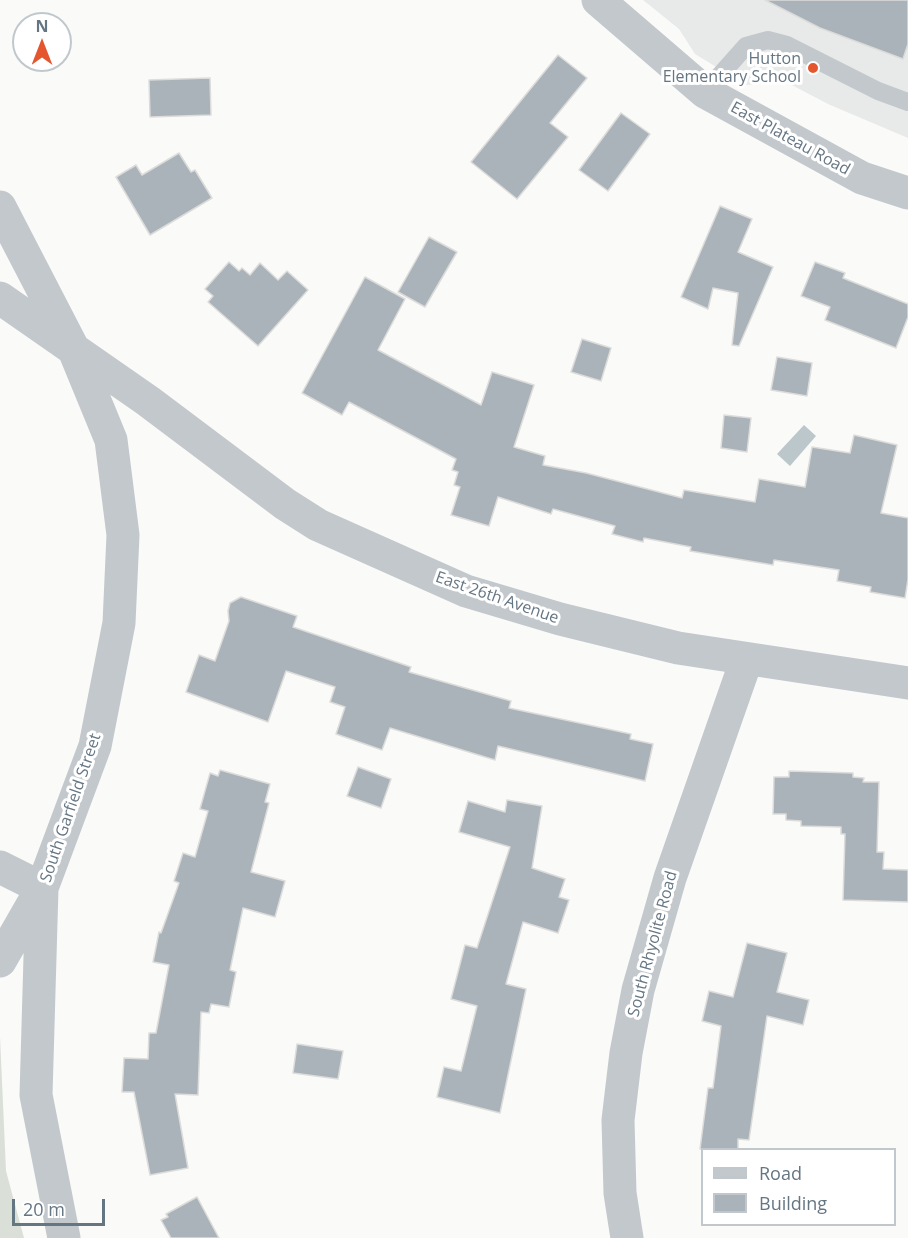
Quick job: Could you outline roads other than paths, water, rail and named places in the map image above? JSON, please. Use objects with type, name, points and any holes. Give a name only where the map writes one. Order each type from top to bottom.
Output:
[{"type":"street","name":"East Plateau Road","points":[[598,0],[705,92],[862,178],[908,192]]},
{"type":"street","name":"South Garfield Street","points":[[0,207],[75,350],[111,440],[123,535],[119,623],[95,746],[42,888],[36,1095],[64,1238]]},
{"type":"street","name":"East 26th Avenue","points":[[0,298],[285,504],[349,540],[466,591],[571,622],[678,648],[908,683]]},
{"type":"street","name":"South Rhyolite Road","points":[[627,1238],[621,1193],[618,1120],[626,1053],[638,990],[670,878],[746,660]]},
{"type":"street","points":[[0,867],[42,888],[0,961]]},
{"type":"lane","points":[[705,92],[746,46],[768,40],[797,49],[878,91],[908,102]]},
{"type":"place","name":"Hutton Elementary School","points":[[813,68]]}]
